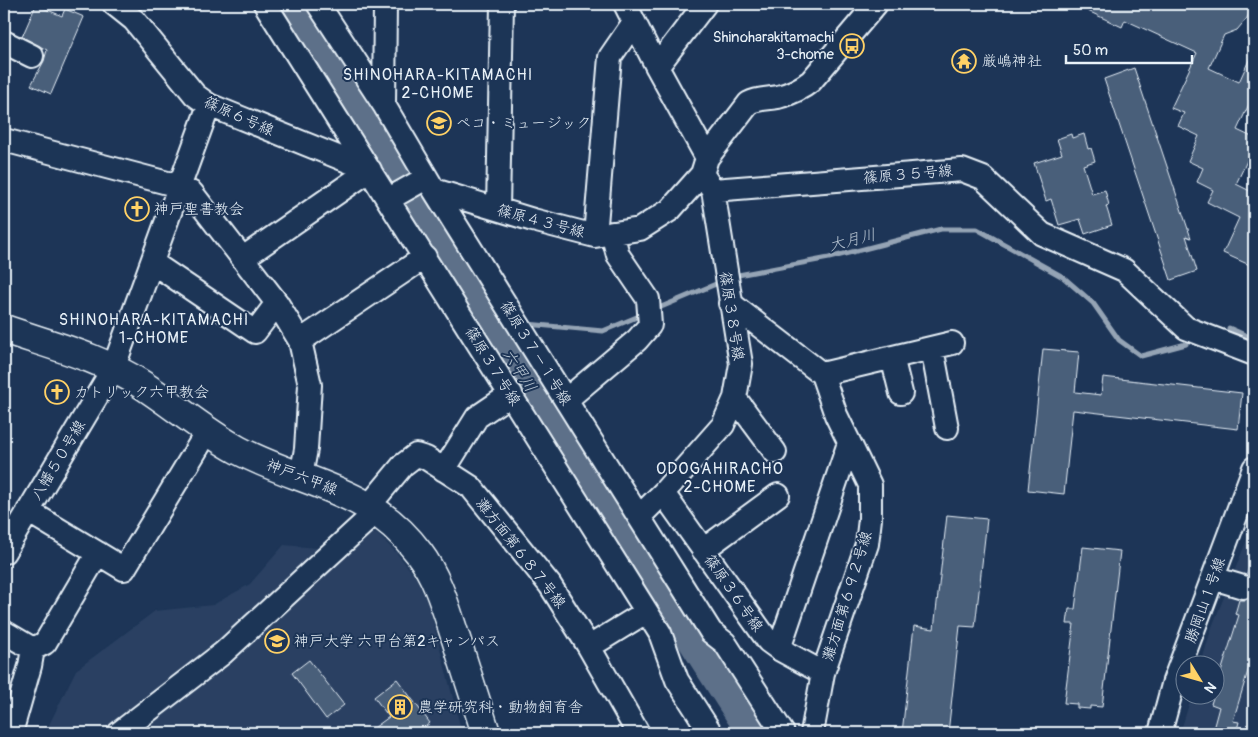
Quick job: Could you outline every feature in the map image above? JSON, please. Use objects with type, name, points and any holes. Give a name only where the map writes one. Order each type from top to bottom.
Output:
[{"type":"main road","name":"神戸六甲線","points":[[4,329],[85,357],[113,369],[140,383],[207,432],[261,462],[351,496],[373,508],[397,527],[410,541],[436,581],[486,733]]},
{"type":"street","name":"篠原６号線","points":[[114,4],[134,20],[195,95],[209,105],[370,170]]},
{"type":"street","name":"篠原３７号線","points":[[265,4],[660,633],[677,680],[711,733]]},
{"type":"street","name":"篠原３７－１号線","points":[[318,4],[384,105],[430,184],[711,632],[725,643],[783,733]]},
{"type":"street","points":[[384,105],[385,4]]},
{"type":"street","points":[[498,209],[502,4]]},
{"type":"street","points":[[657,67],[705,4]]},
{"type":"street","name":"篠原４３号線","points":[[430,184],[498,209],[603,235],[640,229],[670,210],[707,174],[749,103],[799,90],[811,81],[876,4]]},
{"type":"street","points":[[566,400],[637,340],[650,325],[648,300],[603,235],[610,58],[630,13]]},
{"type":"street","name":"篠原３８号線","points":[[630,13],[707,174],[741,364],[735,398],[723,425],[663,493],[639,517]]},
{"type":"street","points":[[4,42],[32,56]]},
{"type":"street","name":"八幡５０号線","points":[[4,552],[113,369],[209,105]]},
{"type":"street","points":[[4,140],[179,186],[192,193],[277,303],[300,340],[310,385],[306,450],[301,476]]},
{"type":"street","points":[[243,258],[370,170]]},
{"type":"street","name":"篠原３５号線","points":[[707,174],[962,170],[983,178],[1042,234],[1124,270],[1186,328],[1254,354]]},
{"type":"street","points":[[389,199],[430,184]]},
{"type":"street","points":[[300,340],[425,257]]},
{"type":"street","points":[[153,263],[255,332],[277,303]]},
{"type":"street","points":[[730,303],[822,374],[942,346],[947,428]]},
{"type":"street","points":[[892,357],[901,393]]},
{"type":"street","name":"灘方面第６９２号線","points":[[812,733],[823,673],[867,544],[870,519],[870,485],[836,415],[822,374]]},
{"type":"street","points":[[444,470],[477,417],[511,394]]},
{"type":"street","points":[[735,398],[775,452]]},
{"type":"street","points":[[28,511],[124,569],[207,432]]},
{"type":"street","points":[[779,649],[850,443]]},
{"type":"street","name":"灘方面第６８７号線","points":[[373,508],[403,465],[416,455],[426,458],[470,487],[550,586],[589,647],[638,733]]},
{"type":"street","name":"勝岡山１号線","points":[[1160,733],[1174,681],[1254,468]]},
{"type":"street","name":"篠原３６号線","points":[[663,493],[768,641],[823,673]]},
{"type":"street","points":[[704,550],[778,495]]},
{"type":"street","points":[[120,733],[223,653],[373,508]]},
{"type":"street","points":[[33,649],[45,643],[98,553]]},
{"type":"street","points":[[1213,578],[1243,588]]},
{"type":"street","points":[[589,647],[646,612]]},
{"type":"street","points":[[4,632],[33,649]]},
{"type":"street","points":[[11,733],[33,649]]},
{"type":"shaded area","name":"神戸大学 六甲台第2キャンパス","points":[[350,520],[378,535],[396,552],[415,576],[429,606],[462,733],[45,733],[76,670],[155,611],[213,605],[250,584],[284,545],[317,548]]},
{"type":"shaded area","points":[[1254,522],[1254,733],[1180,733],[1189,704],[1226,704],[1226,654],[1204,654],[1212,627]]},
{"type":"building","points":[[1073,4],[1254,4],[1247,18],[1237,30],[1224,35],[1209,68],[1239,82],[1254,49],[1254,104],[1250,102],[1237,130],[1254,138],[1254,146],[1236,184],[1254,193],[1254,267],[1223,253],[1239,218],[1207,202],[1213,190],[1197,182],[1203,168],[1188,161],[1199,136],[1178,126],[1184,113],[1171,108],[1197,53],[1125,20],[1122,27]]},
{"type":"building","points":[[36,5],[62,16],[65,9],[84,17],[51,94],[31,85],[44,61],[47,50],[22,37]]},
{"type":"building","points":[[1134,68],[1191,238],[1186,236],[1197,271],[1171,280],[1104,79]]},
{"type":"building","points":[[1071,134],[1072,138],[1084,134],[1088,149],[1091,148],[1095,161],[1083,165],[1092,194],[1105,190],[1109,205],[1106,206],[1112,225],[1085,234],[1080,219],[1059,225],[1051,199],[1046,201],[1034,163],[1062,154],[1057,139]]},
{"type":"building","points":[[1043,349],[1079,352],[1075,392],[1101,395],[1103,377],[1242,393],[1238,429],[1073,410],[1064,494],[1028,490]]},
{"type":"building","points":[[947,515],[987,519],[975,627],[960,626],[948,733],[902,733],[914,626],[934,629]]},
{"type":"building","points":[[1083,547],[1120,551],[1102,707],[1090,706],[1090,709],[1077,708],[1077,704],[1064,703],[1074,624],[1067,624],[1069,609],[1075,609]]},
{"type":"building","points":[[1251,561],[1254,561],[1254,581],[1247,574]]},
{"type":"building","points":[[1254,593],[1254,651],[1233,721],[1239,722],[1236,733],[1212,733],[1219,707],[1211,704],[1226,704],[1226,656],[1239,615],[1235,614],[1239,600],[1246,600]]},
{"type":"building","points":[[309,660],[344,705],[326,719],[292,673]]},
{"type":"building","name":"農学研究科・動物飼育舎","points":[[397,679],[430,723],[417,733],[367,733],[389,717],[374,697]]},
{"type":"waterway","name":"六甲川","points":[[292,4],[488,321],[752,733]]},
{"type":"waterway","name":"大月川","points":[[733,276],[829,258],[941,229],[977,229],[1063,277],[1093,303],[1119,340],[1141,356],[1186,344]]},
{"type":"waterway","name":"大月川","points":[[654,310],[723,281]]},
{"type":"waterway","name":"大月川","points":[[527,324],[603,331],[644,314]]},
{"type":"waterway","name":"大月川","points":[[488,321],[508,323]]},
{"type":"waterway","name":"大月川","points":[[1229,328],[1254,339]]},
{"type":"place","name":"Shinoharakitamachi 3-chome","points":[[852,46]]},
{"type":"place","name":"厳嶋神社","points":[[964,61]]},
{"type":"place","name":"ペコ・ミュージック","points":[[439,123]]},
{"type":"place","name":"神戸聖書教会","points":[[137,209]]},
{"type":"place","name":"カトリック六甲教会","points":[[57,392]]},
{"type":"place","name":"神戸大学 六甲台第2キャンパス","points":[[277,641]]},
{"type":"place","name":"農学研究科・動物飼育舎","points":[[400,707]]},
{"type":"district","name":"SHINOHARA-KITAMACHI 2-CHOME","points":[[438,83]]},
{"type":"district","name":"SHINOHARA-KITAMACHI 1-CHOME","points":[[154,328]]},
{"type":"district","name":"ODOGAHIRACHO 2-CHOME","points":[[720,477]]}]
